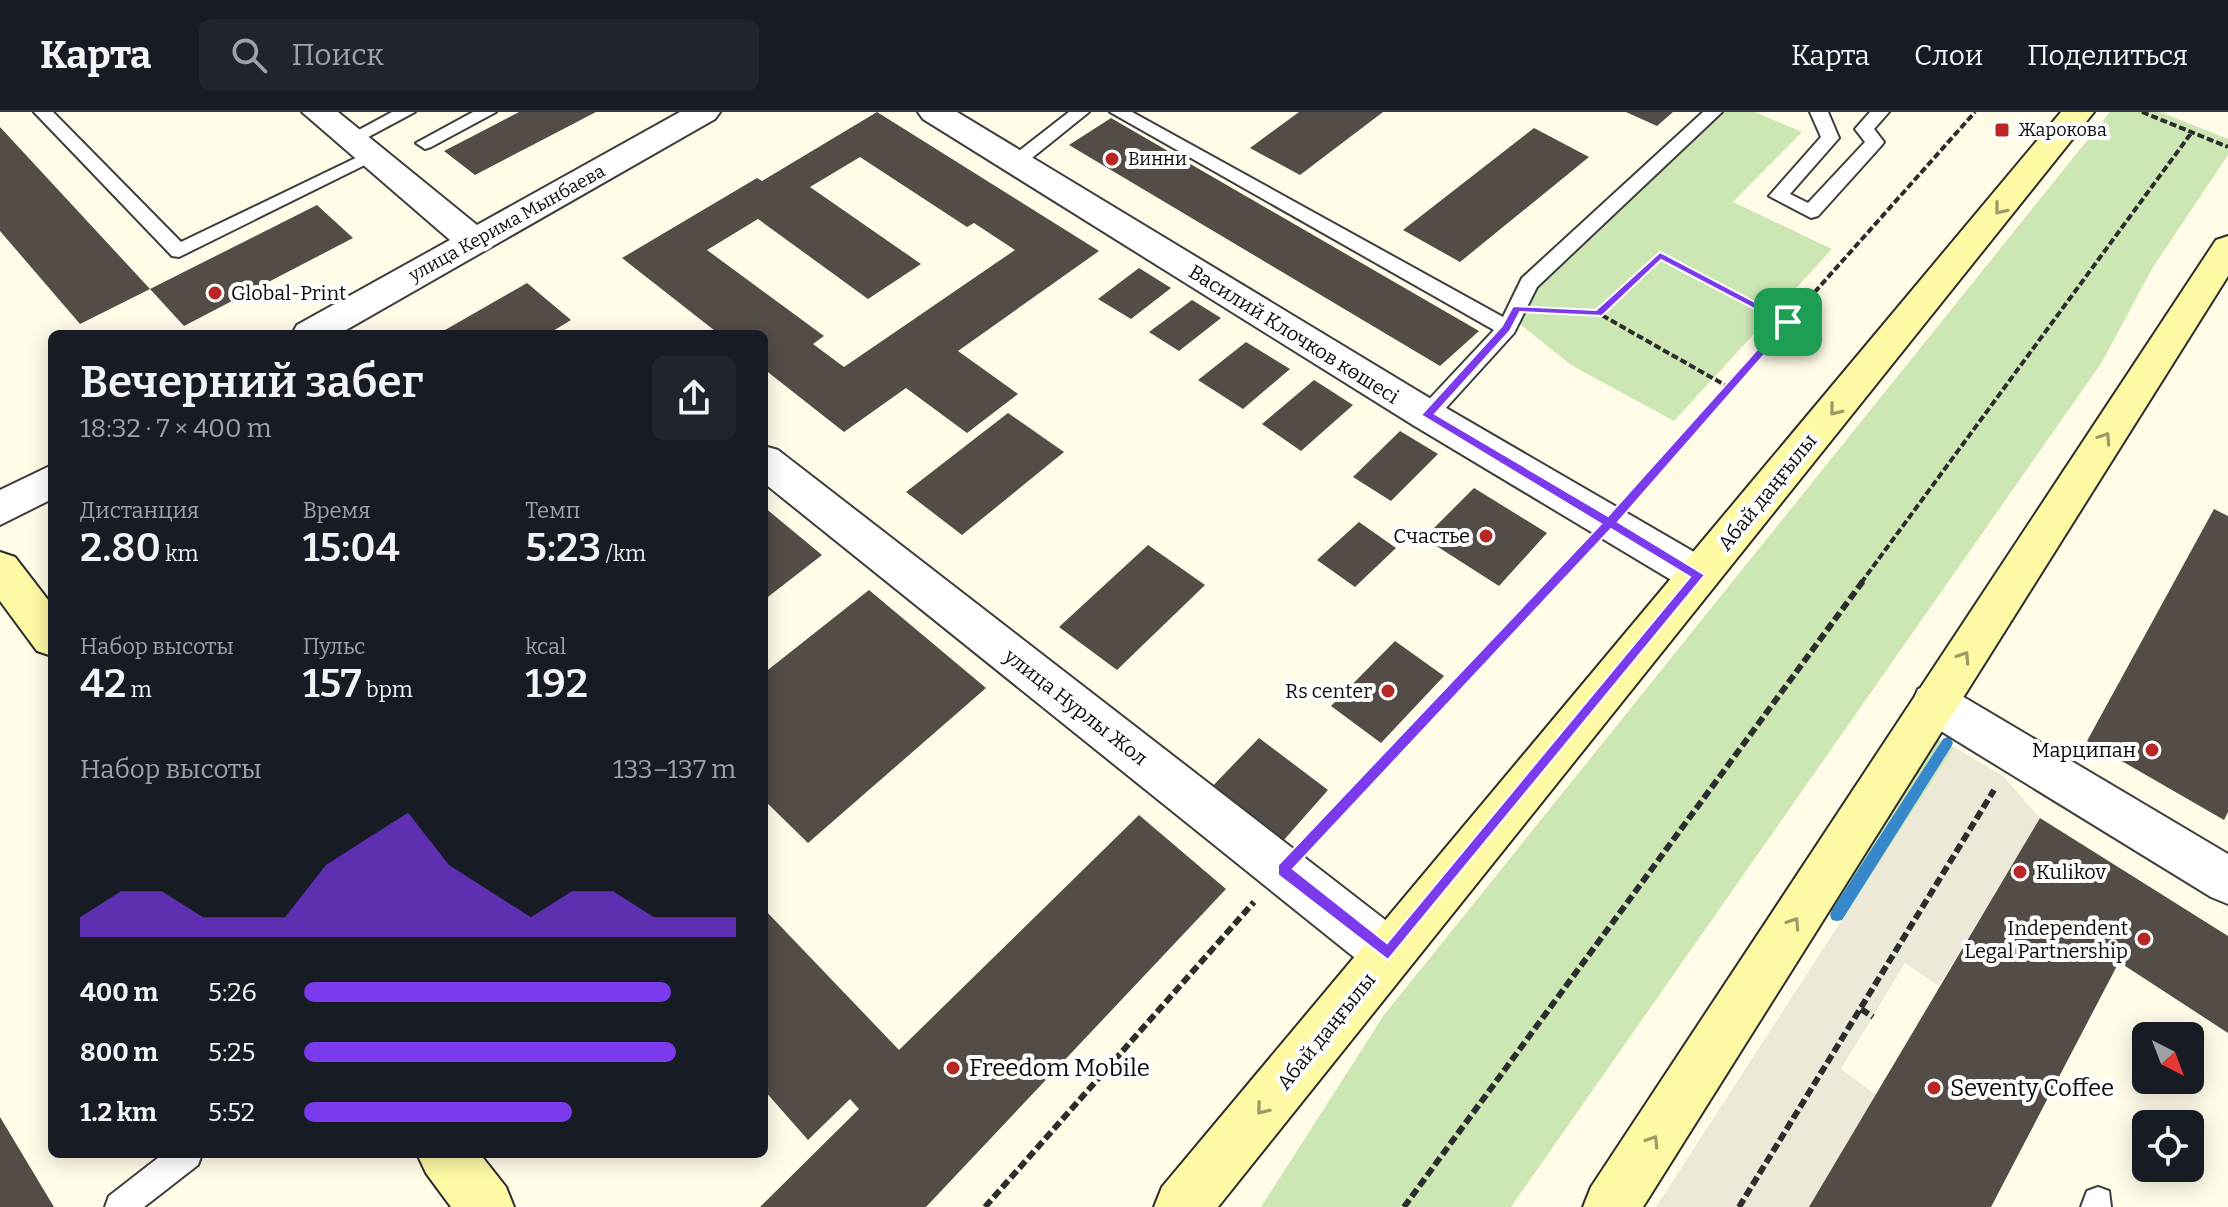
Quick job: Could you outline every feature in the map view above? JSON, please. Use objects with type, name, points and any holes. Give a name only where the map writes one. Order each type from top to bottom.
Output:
[{"type":"main road","name":"Абай даңғылы","points":[[1182,1207],[2078,112]]},
{"type":"main road","points":[[1611,1207],[2228,248]]},
{"type":"main road","points":[[0,569],[48,633]]},
{"type":"main road","points":[[448,1158],[486,1207]]},
{"type":"street","points":[[318,112],[474,241]]},
{"type":"street","name":"улица Керима Мынбаева","points":[[317,330],[704,112]]},
{"type":"street","name":"Василий Клочков көшесі","points":[[934,112],[1427,415],[1698,575]]},
{"type":"street","name":"улица Нурлы Жол","points":[[768,464],[1388,953]]},
{"type":"street","points":[[0,509],[48,482]]},
{"type":"street","points":[[1934,703],[2228,881]]},
{"type":"lane","points":[[43,112],[179,251],[361,148],[406,112]]},
{"type":"lane","points":[[425,143],[487,112]]},
{"type":"lane","points":[[1016,162],[1080,112]]},
{"type":"lane","points":[[1119,112],[1507,328]]},
{"type":"lane","points":[[1427,415],[1507,328],[1529,283],[1713,112]]},
{"type":"lane","points":[[1819,112],[1830,138],[1778,196],[1811,212],[1875,142],[1864,129],[1880,112]]},
{"type":"lane","points":[[120,1207],[182,1158]]},
{"type":"path","points":[[985,1207],[1283,870],[1609,523],[1975,112]]},
{"type":"path","points":[[2142,112],[2228,147]]},
{"type":"path","points":[[1404,1207],[2192,132]]},
{"type":"path","points":[[1598,313],[1660,255],[1788,322]]},
{"type":"path","points":[[1516,308],[1598,313],[1730,388]]},
{"type":"path","points":[[1739,1207],[2003,776]]},
{"type":"path","points":[[1861,1009],[1873,1017]]},
{"type":"green space","points":[[1713,112],[1755,112],[1802,132],[1733,202],[1832,249],[1674,421],[1571,365],[1520,324],[1529,283]]},
{"type":"green space","points":[[2110,112],[2160,112],[2228,139],[2228,155],[2153,267],[2102,362],[1511,1207],[1261,1207],[1384,1015]]},
{"type":"green space","points":[[1918,730],[1954,747],[1846,918],[1807,903]]},
{"type":"shaded area","points":[[1954,747],[2003,776],[2040,818],[1939,986],[1905,963],[1841,1069],[1876,1095],[1809,1207],[1656,1207]]},
{"type":"building","points":[[519,112],[596,112],[475,175],[444,151]]},
{"type":"building","points":[[877,112],[1099,251],[958,351],[1018,394],[967,433],[906,388],[844,432],[768,372],[768,330],[714,330],[622,258],[757,178],[762,181]],"holes":[[[860,157],[967,227],[974,223],[1015,250],[844,367],[813,344],[824,336],[707,250],[758,219],[868,299],[921,264],[810,187]]]},
{"type":"building","points":[[1299,112],[1383,112],[1300,175],[1250,148]]},
{"type":"building","points":[[1626,112],[1673,112],[1657,126]]},
{"type":"building","points":[[1111,118],[1479,331],[1440,366],[1069,145]]},
{"type":"building","points":[[0,127],[150,289],[80,324],[0,231]]},
{"type":"building","points":[[1534,128],[1589,157],[1460,262],[1403,230]]},
{"type":"building","points":[[317,205],[353,238],[184,326],[150,289]]},
{"type":"building","points":[[1139,268],[1171,288],[1131,319],[1098,299]]},
{"type":"building","points":[[527,283],[571,320],[555,330],[445,330]]},
{"type":"building","points":[[1192,300],[1221,318],[1179,351],[1149,332]]},
{"type":"building","points":[[1246,342],[1290,369],[1243,409],[1198,380]]},
{"type":"building","points":[[1314,380],[1353,405],[1301,451],[1262,424]]},
{"type":"building","points":[[1008,413],[1064,452],[962,535],[906,492]]},
{"type":"building","points":[[1400,431],[1438,454],[1391,501],[1353,477]]},
{"type":"building","name":"Счастье","points":[[1474,488],[1547,533],[1499,586],[1424,538]]},
{"type":"building","points":[[2214,509],[2228,516],[2228,812],[2224,820],[2087,741]]},
{"type":"building","points":[[768,510],[822,555],[768,597]]},
{"type":"building","points":[[1359,522],[1396,548],[1355,587],[1317,560]]},
{"type":"building","points":[[1148,545],[1205,585],[1117,670],[1059,627]]},
{"type":"building","points":[[869,590],[986,688],[808,843],[768,804],[768,670]]},
{"type":"building","name":"Rs center","points":[[1395,641],[1444,676],[1381,743],[1331,706]]},
{"type":"building","points":[[1259,738],[1328,790],[1275,850],[1205,794]]},
{"type":"building","points":[[1139,815],[1226,889],[926,1207],[760,1207],[859,1109],[850,1099],[808,1140],[768,1095],[768,913],[899,1050]]},
{"type":"building","points":[[2040,818],[2228,936],[2228,1033],[2119,962],[1991,1207],[1809,1207]]},
{"type":"building","points":[[0,1117],[54,1207],[0,1207]]},
{"type":"waterway","points":[[1837,915],[1947,743]]},
{"type":"place","name":"Жарокова","points":[[2002,130]]},
{"type":"place","name":"Винни","points":[[1112,159]]},
{"type":"place","name":"Global-Print","points":[[215,293]]},
{"type":"place","name":"Счастье","points":[[1486,536]]},
{"type":"place","name":"Rs center","points":[[1388,691]]},
{"type":"place","name":"Марципан","points":[[2152,750]]},
{"type":"place","name":"Kulikov","points":[[2020,872]]},
{"type":"place","name":"Independent Legal Partnership","points":[[2144,939]]},
{"type":"place","name":"Freedom Mobile","points":[[953,1068]]},
{"type":"place","name":"Seventy Coffee","points":[[1934,1088]]},
{"type":"route","points":[[1788,322],[1609,523],[1698,575],[1388,953],[1283,870],[1609,523],[1427,415],[1507,328],[1516,308],[1598,313],[1660,255],[1788,322]]}]
